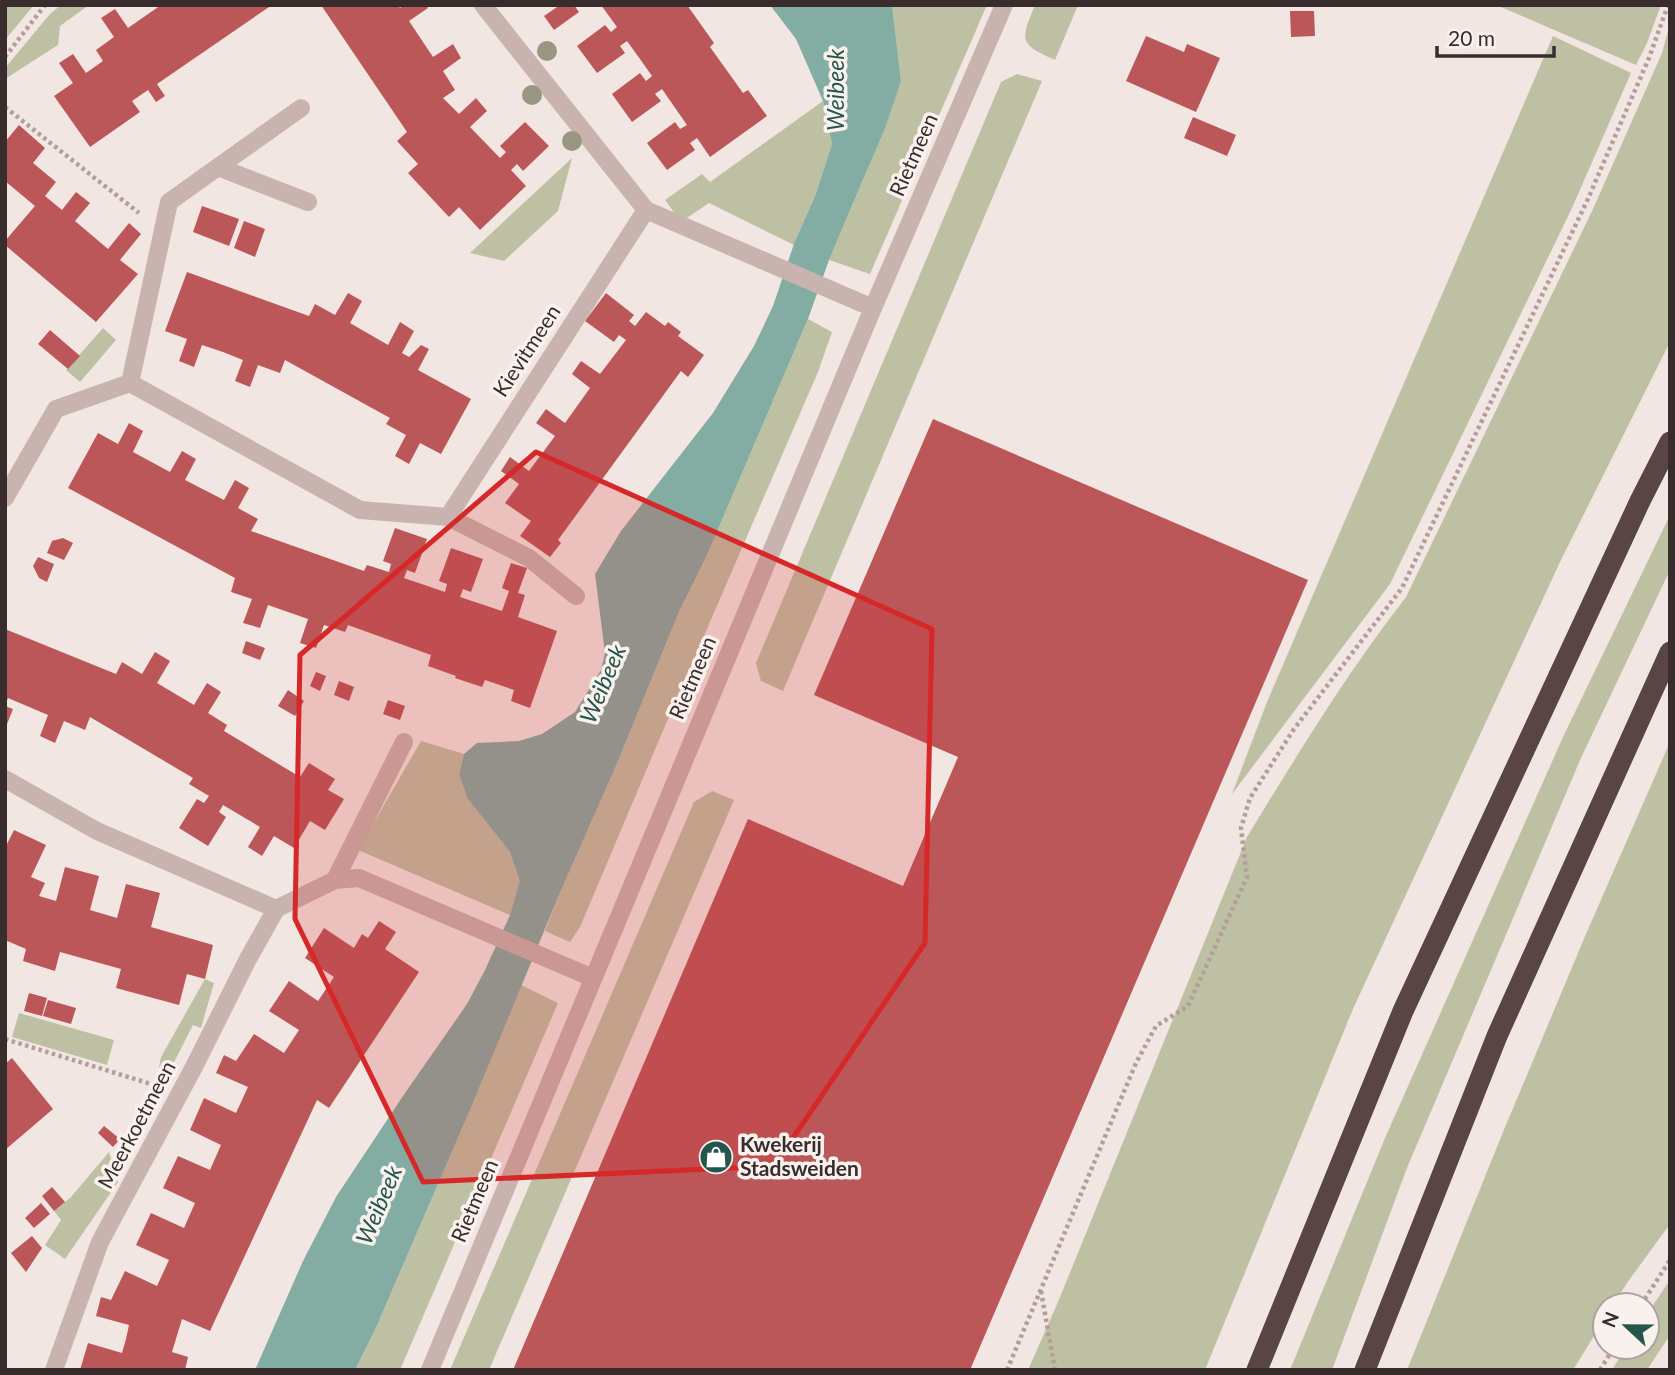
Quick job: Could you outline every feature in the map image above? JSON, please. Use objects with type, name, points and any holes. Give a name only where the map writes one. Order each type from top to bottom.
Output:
[{"type":"highway","points":[[1257,1370],[1403,1011],[1670,442]]},
{"type":"highway","points":[[1365,1370],[1497,1036],[1670,652]]},
{"type":"street","points":[[483,5],[646,210],[873,308]]},
{"type":"street","name":"Rietmeen","points":[[429,1370],[873,308],[1004,5]]},
{"type":"street","points":[[130,383],[169,202],[301,108]]},
{"type":"street","points":[[218,167],[308,202]]},
{"type":"street","name":"Kievitmeen","points":[[448,517],[646,210]]},
{"type":"street","points":[[5,498],[56,410],[130,383],[360,510],[448,517],[529,558],[576,596]]},
{"type":"street","points":[[335,880],[404,742]]},
{"type":"street","points":[[5,779],[97,831],[276,909],[335,880],[359,878],[593,978]]},
{"type":"street","name":"Meerkoetmeen","points":[[54,1370],[100,1242],[276,909]]},
{"type":"path","points":[[5,57],[45,5]]},
{"type":"path","points":[[1007,1370],[1136,1062],[1156,1026],[1188,1006],[1247,877],[1241,828],[1250,798],[1294,729],[1402,588],[1587,201],[1649,58],[1668,5]]},
{"type":"path","points":[[5,107],[163,232]]},
{"type":"path","points":[[5,1039],[180,1093]]},
{"type":"path","points":[[1650,1291],[1670,1260]]},
{"type":"path","points":[[1040,1289],[1055,1370]]},
{"type":"highlighted area","points":[[536,452],[932,629],[925,943],[774,1166],[423,1182],[295,919],[300,655]]},
{"type":"green space","points":[[5,5],[34,5],[5,40]]},
{"type":"green space","points":[[61,5],[89,5],[60,26],[58,45],[5,79],[5,68],[50,14]]},
{"type":"green space","points":[[892,5],[987,5],[870,274],[829,260],[901,81]]},
{"type":"green space","points":[[1035,5],[1078,5],[1055,60],[1035,50],[1026,40],[1025,34]]},
{"type":"green space","points":[[1496,5],[1661,5],[1636,65]]},
{"type":"green space","points":[[1670,24],[1670,342],[1560,562],[1353,1009],[1205,1370],[1028,1370],[1247,837],[1343,685],[1406,597],[1593,209],[1662,53]]},
{"type":"green space","points":[[1553,36],[1631,73],[1572,208],[1390,584],[1232,794],[1267,702]]},
{"type":"green space","points":[[1017,74],[1042,81],[783,691],[761,681],[756,663],[1001,82]]},
{"type":"green space","points":[[823,101],[832,144],[815,196],[794,245],[709,203],[681,222],[665,200],[702,174],[710,182]]},
{"type":"green space","points":[[572,158],[558,211],[504,261],[470,253]]},
{"type":"green space","points":[[808,319],[832,332],[818,372],[580,927],[570,942],[545,931],[679,612],[707,555]]},
{"type":"green space","points":[[103,328],[116,340],[80,382],[66,370]]},
{"type":"green space","points":[[1670,515],[1670,570],[1581,758],[1407,1168],[1332,1370],[1290,1370],[1385,1138],[1563,737]]},
{"type":"green space","points":[[421,741],[464,754],[459,774],[467,798],[510,852],[521,881],[510,915],[358,850]]},
{"type":"green space","points":[[1670,742],[1670,1224],[1622,1291],[1591,1291],[1591,1341],[1573,1370],[1407,1370],[1503,1132]]},
{"type":"green space","points":[[712,791],[734,800],[489,1370],[450,1370],[694,802]]},
{"type":"green space","points":[[205,979],[214,983],[201,1028],[193,1025],[168,1074],[161,1072],[161,1057]]},
{"type":"green space","points":[[521,985],[558,1003],[400,1370],[355,1370],[375,1330],[470,1110]]},
{"type":"green space","points":[[19,1013],[114,1040],[107,1065],[12,1037]]},
{"type":"green space","points":[[109,1152],[118,1182],[65,1259],[45,1245],[61,1220],[54,1211],[71,1197]]},
{"type":"green space","points":[[1670,1280],[1670,1335],[1661,1349],[1661,1293]]},
{"type":"green space","points":[[1617,1361],[1653,1361],[1647,1370],[1612,1370]]},
{"type":"water","name":"Weibeek","points":[[770,5],[892,5],[901,81],[885,128],[829,260],[808,319],[707,555],[679,612],[470,1110],[375,1330],[355,1370],[255,1370],[303,1261],[336,1197],[467,1004],[510,915],[520,881],[510,852],[467,798],[459,774],[464,754],[477,743],[519,741],[542,734],[575,712],[601,670],[605,653],[595,574],[621,531],[713,413],[754,346],[773,306],[794,244],[815,196],[832,144],[823,101],[796,39]]},
{"type":"building","points":[[161,5],[272,5],[157,84],[165,96],[156,102],[148,90],[132,101],[140,112],[90,147],[54,96],[73,83],[59,63],[73,54],[86,73],[103,61],[96,50],[114,37],[101,18],[115,9],[128,28]]},
{"type":"building","points":[[321,5],[398,5],[400,8],[403,5],[426,5],[428,8],[409,21],[433,57],[453,44],[461,58],[443,71],[455,90],[443,98],[459,114],[476,98],[487,111],[470,127],[500,158],[506,152],[500,146],[525,122],[549,146],[523,171],[517,164],[511,170],[526,186],[480,230],[459,207],[449,217],[408,173],[418,164],[397,141],[407,132]]},
{"type":"building","points":[[560,5],[574,5],[579,12],[554,30],[544,16]]},
{"type":"building","points":[[601,5],[687,5],[714,43],[710,47],[743,93],[748,90],[767,116],[710,157],[697,138],[690,143],[695,150],[667,170],[647,143],[675,122],[680,129],[687,125],[662,89],[655,94],[661,101],[632,122],[612,94],[640,73],[646,81],[652,76],[627,41],[620,46],[625,53],[597,73],[577,46],[605,25],[611,32],[617,27]]},
{"type":"building","points":[[1290,11],[1314,11],[1315,36],[1291,37]]},
{"type":"building","points":[[1146,36],[1184,52],[1187,44],[1220,58],[1196,112],[1126,81]]},
{"type":"building","points":[[1193,117],[1236,135],[1227,156],[1184,138]]},
{"type":"building","points":[[19,125],[45,148],[33,163],[56,182],[45,196],[62,210],[76,192],[90,203],[75,221],[108,249],[129,223],[141,234],[120,260],[138,274],[96,322],[5,245],[5,241],[35,206],[5,181],[5,142]]},
{"type":"building","points":[[202,206],[239,219],[229,246],[193,232]]},
{"type":"building","points":[[244,221],[265,229],[255,257],[234,248]]},
{"type":"building","points":[[187,272],[309,316],[315,304],[335,315],[348,293],[362,301],[350,323],[388,345],[400,322],[414,331],[402,353],[409,357],[421,345],[429,349],[418,370],[471,399],[441,454],[420,443],[409,464],[395,456],[406,435],[386,424],[390,418],[285,360],[280,373],[258,365],[250,387],[235,381],[243,360],[223,352],[202,345],[194,367],[179,361],[187,339],[165,331]]},
{"type":"building","points":[[606,293],[634,315],[629,321],[635,326],[646,312],[665,326],[668,322],[681,332],[678,336],[704,355],[688,377],[681,371],[558,540],[561,543],[550,557],[520,536],[531,521],[505,503],[519,484],[501,471],[510,457],[529,471],[555,436],[536,423],[546,409],[565,423],[590,388],[572,374],[581,361],[600,374],[626,340],[619,335],[614,342],[585,321]]},
{"type":"building","points":[[50,330],[80,356],[68,369],[38,344]]},
{"type":"building","points":[[933,419],[1308,580],[970,1370],[513,1370],[748,819],[903,886],[958,757],[814,695]]},
{"type":"building","points":[[129,423],[143,431],[133,452],[170,472],[182,451],[196,459],[185,480],[224,500],[235,480],[249,488],[238,508],[258,519],[251,531],[364,571],[367,565],[389,572],[391,564],[383,561],[395,528],[427,539],[415,573],[407,570],[404,578],[445,592],[447,584],[439,581],[451,548],[483,559],[471,592],[463,589],[460,597],[502,611],[509,591],[502,588],[511,563],[527,568],[518,593],[525,595],[518,617],[557,631],[530,708],[511,701],[514,690],[485,680],[482,687],[455,678],[456,676],[428,666],[431,655],[348,625],[345,632],[324,625],[316,648],[300,643],[308,619],[268,605],[260,628],[243,623],[252,599],[231,592],[235,578],[68,488],[98,433],[118,444]]},
{"type":"building","points":[[63,538],[73,543],[64,560],[47,553],[52,541]]},
{"type":"building","points":[[38,557],[54,564],[47,582],[39,578],[33,566]]},
{"type":"building","points":[[5,629],[116,674],[122,662],[142,674],[155,652],[170,661],[157,683],[194,705],[207,683],[221,692],[208,713],[227,725],[224,731],[300,777],[309,763],[335,779],[328,790],[344,799],[325,830],[310,821],[294,848],[274,836],[262,856],[248,847],[260,827],[223,805],[219,812],[226,817],[208,846],[179,828],[197,799],[204,803],[209,796],[189,784],[193,778],[90,717],[85,730],[64,721],[55,743],[40,736],[48,715],[8,698],[5,705]]},
{"type":"building","points":[[246,641],[265,648],[260,660],[242,653]]},
{"type":"building","points":[[316,672],[326,676],[320,691],[310,686]]},
{"type":"building","points":[[339,681],[354,687],[349,701],[334,695]]},
{"type":"building","points":[[288,690],[304,701],[295,716],[278,706]]},
{"type":"building","points":[[388,700],[405,706],[400,720],[383,714]]},
{"type":"building","points":[[5,706],[13,709],[5,729]]},
{"type":"building","points":[[14,830],[46,845],[31,877],[45,883],[39,896],[56,901],[65,867],[99,876],[90,910],[117,918],[126,884],[160,893],[151,927],[213,945],[205,979],[187,974],[179,1005],[116,988],[121,969],[60,952],[55,971],[23,961],[26,949],[5,940],[5,848]]},
{"type":"building","points":[[379,921],[396,932],[385,949],[419,972],[329,1108],[317,1100],[210,1331],[182,1319],[172,1352],[188,1357],[185,1370],[80,1370],[88,1343],[122,1353],[129,1325],[96,1316],[101,1297],[111,1300],[125,1271],[157,1286],[169,1260],[136,1245],[151,1213],[184,1228],[195,1203],[163,1188],[178,1156],[210,1170],[221,1145],[190,1130],[204,1098],[236,1113],[248,1087],[216,1073],[224,1055],[236,1061],[254,1034],[284,1053],[299,1030],[269,1011],[289,981],[318,1001],[334,977],[305,958],[324,928],[354,948],[362,934],[368,938]]},
{"type":"building","points":[[29,993],[47,998],[42,1016],[24,1011]]},
{"type":"building","points":[[48,1000],[76,1008],[71,1024],[43,1016]]},
{"type":"building","points":[[12,1058],[53,1109],[5,1150],[5,1064]]},
{"type":"building","points":[[104,1126],[120,1139],[113,1147],[98,1133]]},
{"type":"building","points":[[52,1187],[65,1202],[54,1211],[42,1196]]},
{"type":"building","points":[[41,1203],[50,1214],[34,1228],[25,1218]]},
{"type":"building","points":[[32,1236],[42,1248],[26,1272],[11,1253]]},
{"type":"place","name":"Kwekerij Stadsweiden","points":[[716,1157]]}]
